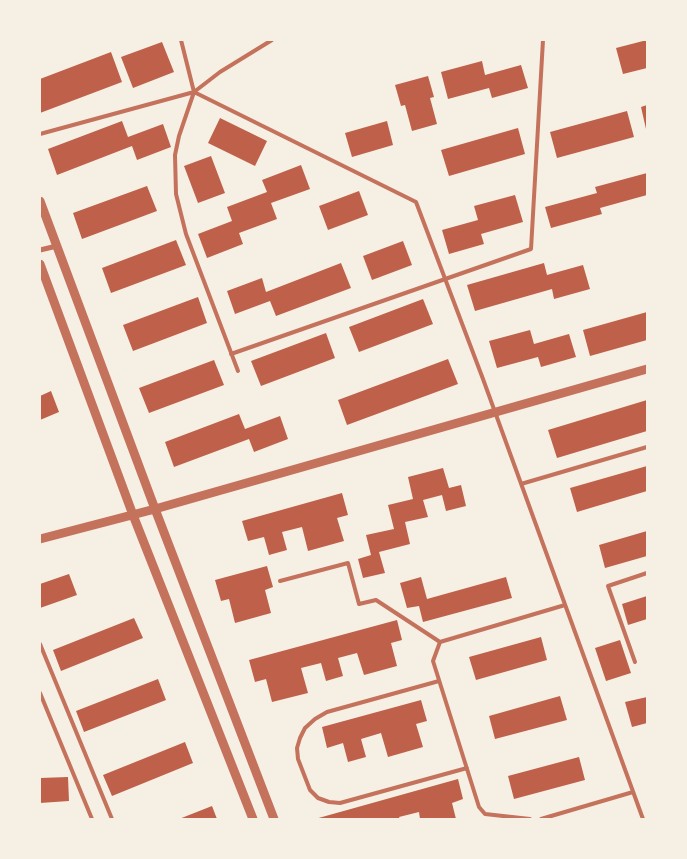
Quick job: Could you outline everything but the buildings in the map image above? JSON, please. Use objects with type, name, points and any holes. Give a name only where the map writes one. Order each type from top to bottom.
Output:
[{"type":"street","points":[[40,201],[155,509],[274,819]]},
{"type":"street","points":[[40,250],[57,246]]},
{"type":"street","points":[[40,264],[133,515],[254,819]]},
{"type":"street","points":[[40,539],[155,509],[647,369]]},
{"type":"lane","points":[[181,40],[194,92],[179,136],[175,155],[176,194],[186,234],[238,371]]},
{"type":"lane","points":[[40,134],[194,92],[220,72],[272,40]]},
{"type":"lane","points":[[231,354],[531,249],[543,40]]},
{"type":"lane","points":[[194,92],[416,202],[643,819]]},
{"type":"lane","points":[[521,484],[647,447]]},
{"type":"lane","points":[[280,581],[348,562],[360,604],[376,600],[440,642],[565,605]]},
{"type":"lane","points":[[636,662],[608,586],[647,573]]},
{"type":"lane","points":[[440,642],[433,661],[479,807],[485,814],[530,819]]},
{"type":"lane","points":[[40,644],[112,819]]},
{"type":"lane","points":[[439,681],[328,712],[305,728],[298,743],[298,758],[310,790],[318,798],[340,803],[467,768]]},
{"type":"lane","points":[[40,692],[92,819]]},
{"type":"lane","points":[[541,819],[633,792]]},
{"type":"lane","points":[[641,812],[647,810]]},
{"type":"lane","points":[[482,819],[485,814]]}]
